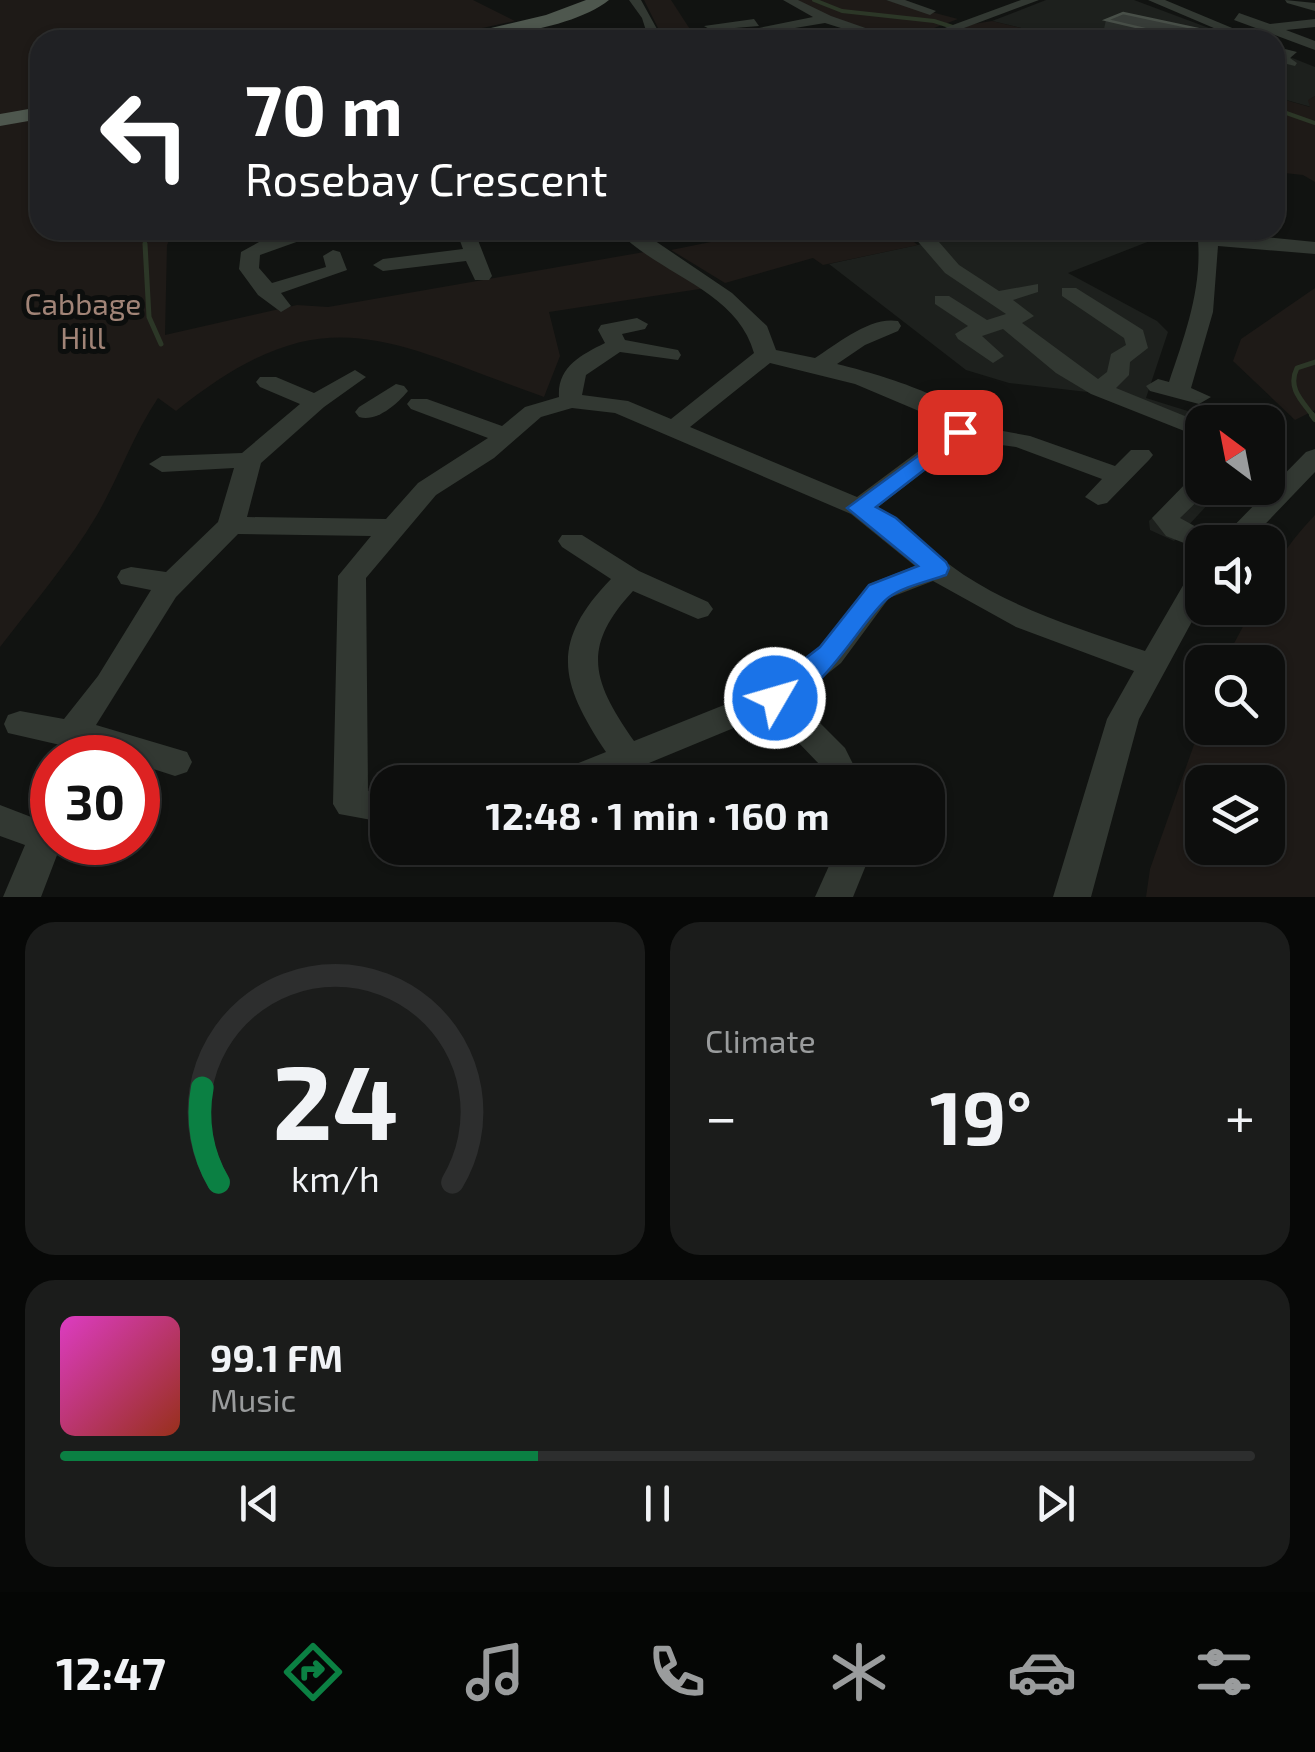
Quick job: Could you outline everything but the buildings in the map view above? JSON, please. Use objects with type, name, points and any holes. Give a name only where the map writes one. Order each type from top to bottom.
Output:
[{"type":"main road","points":[[497,30],[550,19],[601,0]]},
{"type":"main road","points":[[0,120],[30,115]]},
{"type":"street","points":[[635,0],[652,30]]},
{"type":"street","points":[[789,0],[863,30]]},
{"type":"street","points":[[892,0],[930,11]]},
{"type":"street","points":[[980,0],[1008,7]]},
{"type":"street","points":[[943,30],[1032,0]]},
{"type":"street","points":[[1154,0],[1217,30]]},
{"type":"street","points":[[1291,0],[1315,7]]},
{"type":"street","points":[[1220,10],[1270,30]]},
{"type":"street","points":[[754,30],[826,18]]},
{"type":"street","points":[[1264,28],[1315,22]]},
{"type":"street","points":[[741,30],[754,23]]},
{"type":"street","points":[[711,26],[725,30]]},
{"type":"street","points":[[1285,35],[1315,46]]},
{"type":"street","points":[[1285,55],[1315,60]]},
{"type":"street","points":[[276,240],[250,252],[248,268],[281,306]]},
{"type":"street","points":[[468,240],[482,276]]},
{"type":"street","points":[[924,240],[952,268],[1023,316],[966,334],[993,356]]},
{"type":"street","points":[[1178,391],[1200,322],[1207,240]]},
{"type":"street","points":[[1253,240],[1315,248]]},
{"type":"street","points":[[661,241],[759,330],[766,355]]},
{"type":"street","points":[[382,265],[473,254]]},
{"type":"street","points":[[265,291],[337,270],[333,256]]},
{"type":"street","points":[[997,298],[1032,288]]},
{"type":"street","points":[[1068,292],[1135,335],[1137,348],[1118,359],[1118,375],[1099,389]]},
{"type":"street","points":[[942,300],[996,325],[1099,389],[1185,424]]},
{"type":"street","points":[[617,345],[609,330],[637,324]]},
{"type":"street","points":[[820,365],[857,340],[890,326]]},
{"type":"street","points":[[570,402],[568,387],[575,370],[617,345],[670,356]]},
{"type":"street","points":[[674,428],[766,355],[820,365],[923,400],[956,418],[960,432]]},
{"type":"street","points":[[73,732],[109,684],[172,584],[230,525],[249,460],[316,402],[354,377]]},
{"type":"street","points":[[268,382],[316,402]]},
{"type":"street","points":[[367,412],[396,392]]},
{"type":"street","points":[[370,806],[350,804],[352,576],[427,490],[506,436],[532,412],[570,402],[620,406],[860,508],[887,524],[936,568],[1006,609],[1150,665]]},
{"type":"street","points":[[420,404],[506,436]]},
{"type":"street","points":[[860,508],[960,432],[1038,442],[1118,476]]},
{"type":"street","points":[[1098,496],[1140,455]]},
{"type":"street","points":[[1249,525],[1315,457]]},
{"type":"street","points":[[162,464],[249,460]]},
{"type":"street","points":[[1185,499],[1165,518],[1185,533]]},
{"type":"street","points":[[230,525],[391,528]]},
{"type":"street","points":[[572,542],[630,578],[698,610]]},
{"type":"street","points":[[606,765],[775,698],[830,654],[879,591],[936,568]]},
{"type":"street","points":[[131,578],[172,584]]},
{"type":"street","points":[[626,756],[591,705],[578,663],[588,628],[605,601],[630,578]]},
{"type":"street","points":[[1072,897],[1114,742],[1150,665],[1185,606]]},
{"type":"street","points":[[775,698],[837,765]]},
{"type":"street","points":[[20,724],[73,732],[174,762]]},
{"type":"street","points":[[0,820],[30,829]]},
{"type":"street","points":[[22,897],[36,865]]},
{"type":"street","points":[[834,897],[848,865]]},
{"type":"shaded area","points":[[1046,0],[1134,0],[1214,30],[1029,30],[992,21]]},
{"type":"shaded area","points":[[1285,55],[1315,67],[1315,96],[1309,100],[1315,108],[1285,100]]},
{"type":"shaded area","points":[[1152,240],[1068,273],[1157,321],[1168,332],[1146,398],[1185,410],[1185,426],[1096,393],[1009,383],[966,370],[829,264],[931,242]]},
{"type":"shaded area","points":[[1185,488],[1185,505],[1207,505],[1174,541],[1150,530],[1149,521]]},
{"type":"green space","points":[[0,0],[473,0],[515,21],[473,30],[30,30],[30,111],[0,116]]},
{"type":"green space","points":[[644,0],[671,0],[690,30],[659,30]]},
{"type":"green space","points":[[795,0],[886,0],[958,19],[929,30],[871,30],[808,10]]},
{"type":"green space","points":[[992,21],[1029,30],[957,30]]},
{"type":"green space","points":[[1315,96],[1315,182],[1303,175],[1285,173],[1285,100],[1310,107],[1308,100]]},
{"type":"green space","name":"Cabbage Hill","points":[[30,119],[30,240],[169,240],[165,335],[297,305],[328,307],[650,251],[706,288],[549,312],[560,356],[544,397],[440,358],[356,338],[315,339],[273,351],[228,374],[176,411],[158,398],[86,532],[0,647],[0,124]]},
{"type":"green space","points":[[720,240],[911,240],[918,245],[823,265],[813,258],[725,283],[671,250]]},
{"type":"green space","points":[[1315,288],[1315,410],[1295,420],[1285,410],[1285,405],[1279,405],[1233,361],[1241,339]]},
{"type":"green space","points":[[1315,515],[1315,897],[1146,897],[1150,869],[1185,770],[1185,865],[1285,865],[1285,765],[1187,765],[1194,745],[1285,745],[1285,645],[1233,645],[1244,625],[1285,625],[1285,553]]},
{"type":"waterway","points":[[814,0],[842,11],[934,21],[962,30]]},
{"type":"waterway","points":[[1285,112],[1315,123]]},
{"type":"waterway","points":[[145,240],[145,246]]},
{"type":"waterway","points":[[145,244],[149,317],[161,344]]},
{"type":"waterway","points":[[1314,417],[1297,394],[1294,375],[1297,368],[1315,362]]},
{"type":"waterway","points":[[1312,415],[1315,419]]},
{"type":"route","points":[[775,698],[830,654],[879,591],[936,568],[887,524],[860,508],[960,432]]}]
